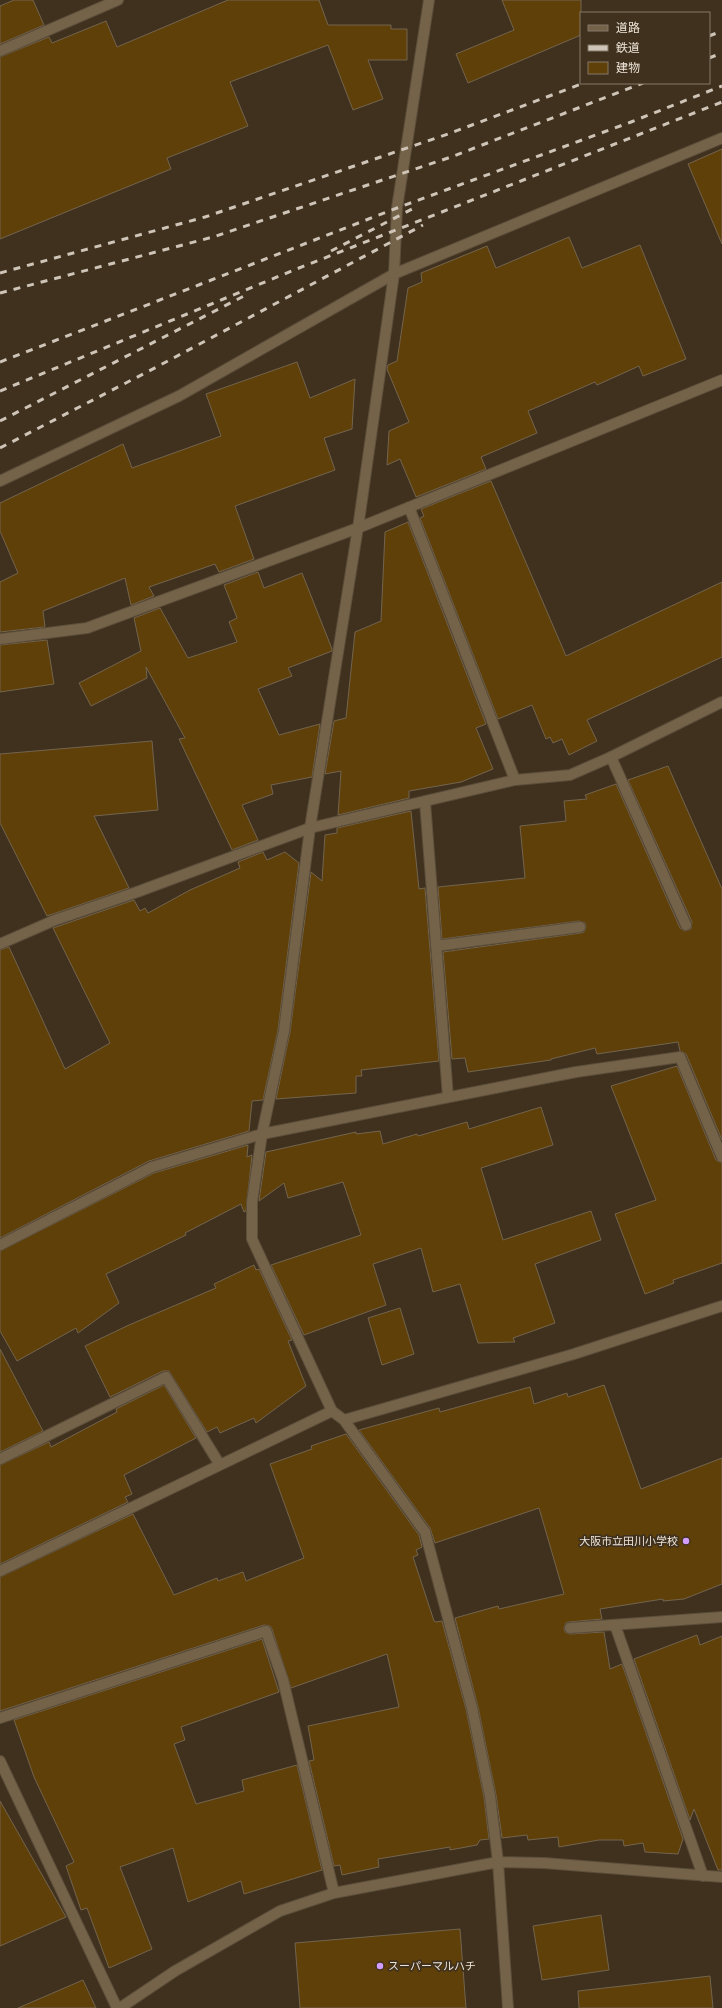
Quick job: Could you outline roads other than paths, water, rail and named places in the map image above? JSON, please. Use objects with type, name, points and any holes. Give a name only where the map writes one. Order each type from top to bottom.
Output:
[{"type":"street","points":[[0,51],[118,0]]},
{"type":"street","points":[[429,0],[397,208],[394,274],[358,528],[310,828],[284,1031],[262,1134],[252,1202],[252,1238],[332,1411],[344,1420],[425,1532],[472,1708],[490,1796],[498,1862],[508,2008]]},
{"type":"street","points":[[0,481],[179,396],[394,274],[722,138]]},
{"type":"street","points":[[0,639],[86,628],[358,528],[722,380]]},
{"type":"street","points":[[409,507],[515,780]]},
{"type":"street","points":[[0,944],[55,920],[137,892],[310,828],[515,780],[570,775],[611,757],[722,702]]},
{"type":"street","points":[[611,757],[686,925]]},
{"type":"street","points":[[425,802],[448,1097]]},
{"type":"street","points":[[436,946],[580,927]]},
{"type":"street","points":[[0,1245],[152,1167],[262,1134],[576,1072],[680,1057],[722,1156]]},
{"type":"street","points":[[344,1420],[574,1354],[722,1306]]},
{"type":"street","points":[[0,1459],[166,1377],[220,1465]]},
{"type":"street","points":[[0,1571],[332,1411]]},
{"type":"street","points":[[570,1628],[722,1617]]},
{"type":"street","points":[[615,1625],[703,1876]]},
{"type":"street","points":[[0,1718],[266,1632],[283,1680],[334,1893]]},
{"type":"street","points":[[0,1761],[119,2008],[175,1971],[280,1911],[334,1893],[498,1862],[544,1863],[722,1877]]},
{"type":"railway","points":[[710,36],[722,31]]},
{"type":"railway","points":[[710,58],[722,53]]},
{"type":"railway","points":[[0,273],[205,217],[448,134],[581,84]]},
{"type":"railway","points":[[0,293],[213,237],[451,157],[640,84]]},
{"type":"railway","points":[[0,362],[397,208],[631,122],[722,86]]},
{"type":"railway","points":[[0,391],[294,270],[722,102]]},
{"type":"railway","points":[[331,251],[416,207]]},
{"type":"railway","points":[[0,448],[149,371],[423,225]]},
{"type":"railway","points":[[0,421],[244,296]]},
{"type":"place","name":"大阪市立田川小学校","points":[[686,1541]]},
{"type":"place","name":"スーパーマルハチ","points":[[380,1966]]}]
